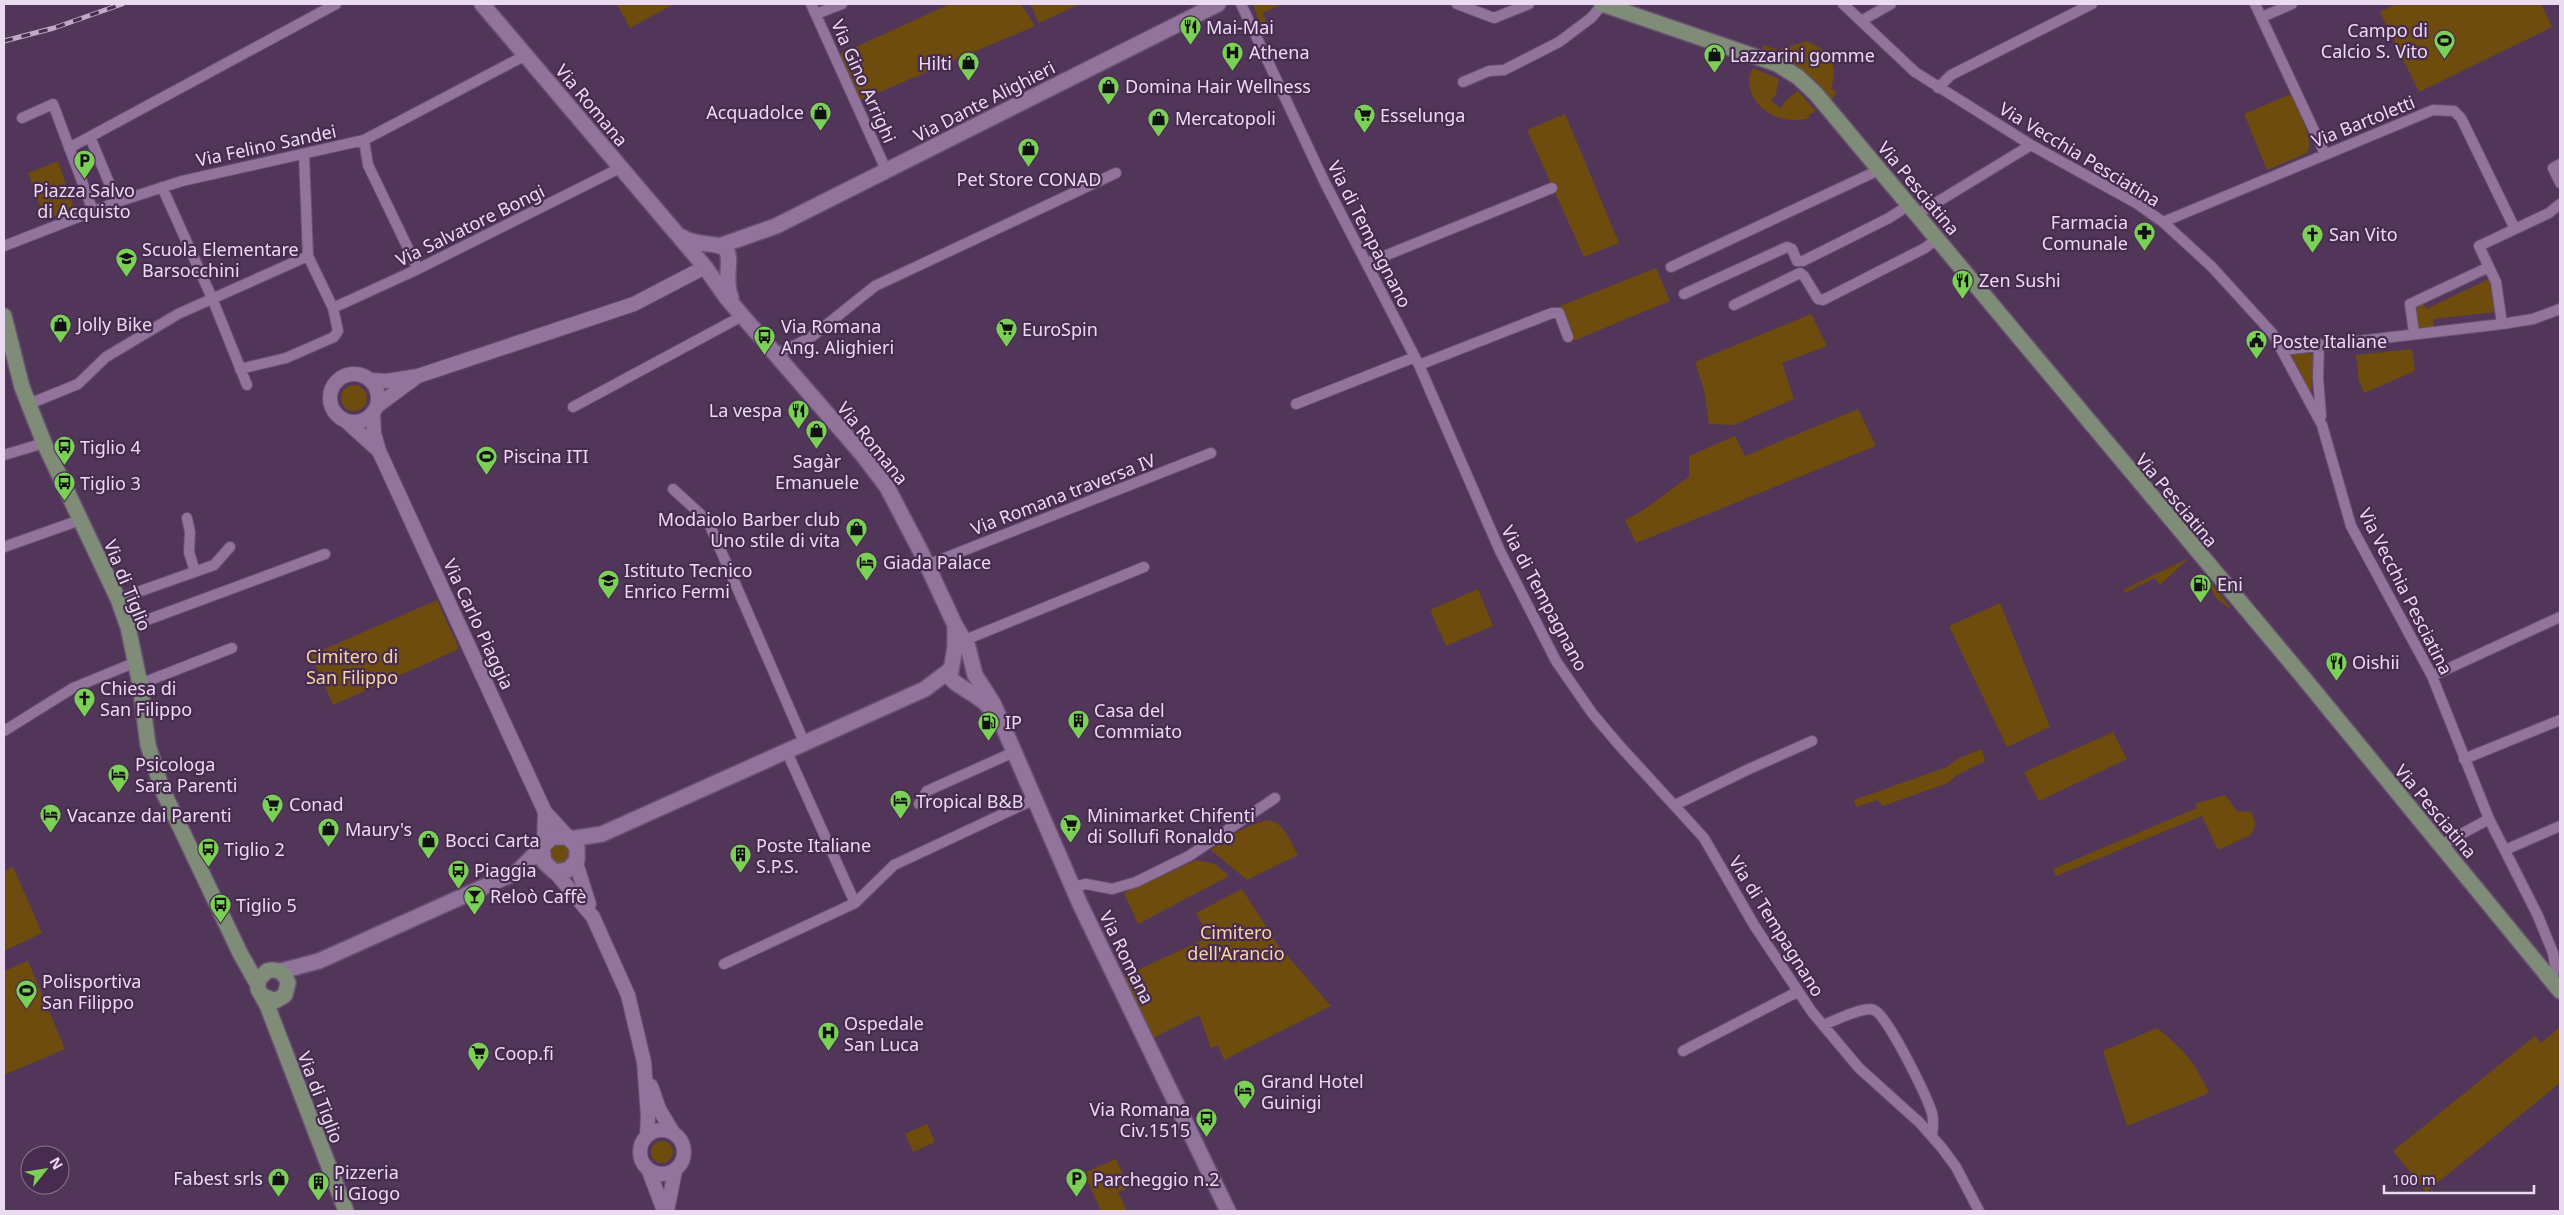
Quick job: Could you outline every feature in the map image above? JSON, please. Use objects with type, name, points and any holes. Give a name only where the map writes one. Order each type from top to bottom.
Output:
[{"type":"main road","name":"Via Romana","points":[[482,4],[705,267],[732,302],[880,478],[897,504],[955,625],[965,640],[974,670],[990,698],[1072,887],[1228,1211]]},
{"type":"main road","name":"Via Dante Alighieri","points":[[716,245],[766,231],[1218,4]]},
{"type":"main road","name":"Via Pesciatina","points":[[1606,4],[1789,70],[1806,84],[2441,845],[2557,975]]},
{"type":"main road","name":"Via Romana","points":[[672,230],[693,243],[716,245],[728,252],[726,285],[732,302]]},
{"type":"main road","name":"Via Dante Alighieri","points":[[728,263],[766,231]]},
{"type":"main road","points":[[716,245],[703,253],[705,267],[716,272],[728,263]]},
{"type":"main road","name":"Via di Tiglio","points":[[4,316],[28,404],[44,443],[118,599],[128,627],[140,684],[148,745],[159,781],[240,953],[260,991],[346,1211]]},
{"type":"main road","name":"Via Romana","points":[[955,625],[950,677],[959,685],[980,697],[998,717]]},
{"type":"main road","points":[[319,961],[260,976],[260,991],[271,1001],[284,993],[297,976],[319,961],[517,872],[556,836],[569,838],[602,834],[786,750],[926,689],[951,668],[964,660],[974,670],[969,684],[926,689]]},
{"type":"main road","points":[[517,872],[568,870],[602,834]]},
{"type":"main road","points":[[569,838],[577,847],[577,859]]},
{"type":"main road","points":[[543,846],[542,858],[552,870]]},
{"type":"main road","points":[[240,953],[287,978],[274,1025]]},
{"type":"street","points":[[69,148],[336,4]]},
{"type":"street","name":"Via Gino Arrighi","points":[[811,4],[886,172]]},
{"type":"street","points":[[816,14],[842,4]]},
{"type":"street","name":"Via di Tempagnano","points":[[1241,4],[1321,174],[1417,361],[1500,551],[1556,661],[1592,713],[1619,746],[1704,838],[1754,925],[1797,992],[1822,1025],[1859,1068],[1932,1136],[1956,1167],[1978,1211]]},
{"type":"street","points":[[1457,4],[1494,18],[1529,4]]},
{"type":"street","points":[[1463,82],[1489,71],[1504,70],[1559,42],[1606,4]]},
{"type":"street","name":"Via Vecchia Pesciatina","points":[[1843,4],[1915,72],[1938,88],[2031,145],[2136,203],[2163,222],[2253,309],[2284,350],[2322,425],[2351,526],[2432,676],[2489,819],[2538,916],[2553,953],[2557,975]]},
{"type":"street","points":[[1861,22],[1891,4]]},
{"type":"street","points":[[1938,88],[1951,75],[2092,4]]},
{"type":"street","points":[[2255,4],[2325,154]]},
{"type":"street","points":[[2262,17],[2292,4]]},
{"type":"street","name":"Via Felino Sandei","points":[[4,246],[162,186],[364,140],[526,55]]},
{"type":"street","points":[[22,118],[53,104],[92,212]]},
{"type":"street","name":"Via Bartoletti","points":[[2163,222],[2433,110],[2454,111],[2461,118],[2515,229]]},
{"type":"street","points":[[90,138],[117,202]]},
{"type":"street","points":[[364,140],[368,166],[418,269]]},
{"type":"street","points":[[1684,294],[1788,247],[1792,249],[1797,261],[1803,261],[1889,218],[1913,210],[2031,145]]},
{"type":"street","points":[[240,369],[286,358],[334,337],[338,331],[333,308],[308,256],[304,154]]},
{"type":"street","points":[[2560,164],[2553,168],[2560,183]]},
{"type":"street","name":"Via Salvatore Bongi","points":[[333,308],[418,269],[620,168]]},
{"type":"street","points":[[1671,268],[1879,170]]},
{"type":"street","points":[[776,354],[810,338],[875,286],[1116,173]]},
{"type":"street","points":[[162,186],[212,298],[247,385]]},
{"type":"street","points":[[1366,263],[1552,188]]},
{"type":"street","points":[[2502,324],[2496,282],[2479,246],[2549,213],[2560,204]]},
{"type":"street","points":[[1734,305],[1800,274],[1804,276],[1818,299],[1823,300],[1926,248],[1937,239]]},
{"type":"street","points":[[28,404],[78,384],[106,357],[178,314],[308,256]]},
{"type":"street","points":[[418,376],[362,421],[346,421],[336,414],[331,404],[331,392],[334,384],[351,374],[370,380],[387,381],[418,376],[634,304],[705,267]]},
{"type":"street","points":[[2414,333],[2410,304],[2489,267]]},
{"type":"street","points":[[2284,350],[2319,344],[2502,324],[2533,319],[2560,309]]},
{"type":"street","points":[[1296,404],[1552,313],[1559,313],[1568,336]]},
{"type":"street","points":[[573,407],[744,315]]},
{"type":"street","points":[[2319,344],[2318,378],[2322,425]]},
{"type":"street","points":[[370,380],[377,392],[375,409]]},
{"type":"street","name":"Via Carlo Piaggia","points":[[375,409],[374,433],[379,451],[545,812]]},
{"type":"street","name":"Via Carlo Piaggia","points":[[346,421],[379,451]]},
{"type":"street","points":[[4,455],[44,443]]},
{"type":"street","name":"Via Romana traversa IV","points":[[927,565],[1211,454]]},
{"type":"street","points":[[673,489],[708,521],[804,742]]},
{"type":"street","points":[[187,518],[190,532],[189,552],[194,572]]},
{"type":"street","points":[[4,547],[80,520]]},
{"type":"street","points":[[118,599],[214,565],[221,560],[230,547]]},
{"type":"street","points":[[128,627],[325,554]]},
{"type":"street","points":[[965,640],[1144,567]]},
{"type":"street","points":[[2432,676],[2560,617]]},
{"type":"street","points":[[140,684],[232,648]]},
{"type":"street","points":[[4,731],[72,688],[136,662]]},
{"type":"street","points":[[2464,759],[2560,720]]},
{"type":"street","points":[[1675,805],[1812,741]]},
{"type":"street","points":[[786,750],[855,903]]},
{"type":"street","points":[[918,804],[927,791],[1014,752]]},
{"type":"street","points":[[1072,887],[1086,884],[1112,889],[1136,882],[1189,856],[1275,798]]},
{"type":"street","points":[[724,964],[855,903],[894,865],[1035,799]]},
{"type":"street","points":[[545,812],[569,838]]},
{"type":"street","points":[[543,846],[545,812]]},
{"type":"street","points":[[2441,845],[2489,819]]},
{"type":"street","points":[[2505,850],[2560,826]]},
{"type":"street","points":[[577,859],[593,917],[628,995],[644,1062],[659,1109],[674,1134],[682,1143],[684,1153],[682,1162],[675,1171],[665,1211]]},
{"type":"street","points":[[552,870],[575,893],[593,917]]},
{"type":"street","points":[[1683,1050],[1797,992]]},
{"type":"street","points":[[1822,1025],[1866,1009],[1880,1013],[1889,1026],[1928,1101],[1933,1123],[1932,1136]]},
{"type":"street","points":[[644,1062],[648,1117],[647,1135],[641,1144],[639,1155],[643,1165],[649,1171],[665,1211]]},
{"type":"street","points":[[647,1135],[660,1130],[674,1134]]},
{"type":"street","points":[[649,1171],[661,1175],[675,1171]]},
{"type":"green space","points":[[617,4],[674,4],[630,28]]},
{"type":"green space","points":[[950,4],[1021,4],[1035,26],[861,100],[840,54]]},
{"type":"green space","points":[[1030,4],[1080,4],[1039,23]]},
{"type":"green space","points":[[1253,4],[1281,4],[1263,13],[1267,25],[1261,27]]},
{"type":"green space","name":"Campo di Calcio S. Vito","points":[[2396,4],[2541,4],[2552,27],[2419,92],[2380,12]]},
{"type":"green space","points":[[1807,41],[1822,50],[1831,60],[1834,72],[1831,89],[1836,91],[1833,99],[1830,100],[1801,69],[1763,50],[1763,45],[1778,50]]},
{"type":"green space","points":[[1753,68],[1779,79],[1776,94],[1771,101],[1781,108],[1786,100],[1798,91],[1816,111],[1809,115],[1809,118],[1799,120],[1780,118],[1771,114],[1756,101],[1751,93],[1749,79]]},
{"type":"green space","points":[[2291,94],[2307,132],[2309,148],[2307,153],[2267,170],[2244,114]]},
{"type":"green space","points":[[1565,114],[1619,243],[1584,257],[1527,130]]},
{"type":"green space","points":[[58,161],[74,208],[45,220],[28,173]]},
{"type":"green space","points":[[1656,268],[1670,301],[1573,341],[1560,306]]},
{"type":"green space","points":[[2489,279],[2496,312],[2433,319],[2434,327],[2418,329],[2414,306],[2423,302],[2426,309]]},
{"type":"green space","points":[[1811,314],[1827,346],[1782,363],[1794,399],[1734,425],[1709,424],[1704,390],[1695,362]]},
{"type":"green space","points":[[2412,349],[2415,371],[2364,393],[2359,381],[2356,355]]},
{"type":"green space","points":[[2309,351],[2313,357],[2311,394],[2292,356],[2295,353]]},
{"type":"green space","points":[[354,385],[363,389],[367,398],[363,407],[354,411],[345,407],[341,398],[345,389]]},
{"type":"green space","points":[[1858,409],[1876,446],[1636,543],[1625,520],[1642,511],[1689,477],[1689,456],[1735,436],[1745,456]]},
{"type":"green space","points":[[2189,558],[2160,585],[2155,578],[2125,593],[2123,590]]},
{"type":"green space","points":[[2204,574],[2230,607],[2230,609],[2216,598]]},
{"type":"green space","points":[[1478,589],[1493,626],[1446,646],[1430,610]]},
{"type":"green space","name":"Cimitero di San Filippo","points":[[437,600],[459,649],[333,705],[311,655]]},
{"type":"green space","points":[[2000,603],[2050,727],[2007,747],[1949,626]]},
{"type":"green space","points":[[2113,732],[2127,759],[2039,801],[2024,772]]},
{"type":"green space","points":[[1982,749],[1985,761],[1957,775],[1948,783],[1883,806],[1877,800],[1856,807],[1854,800],[1947,767],[1959,758]]},
{"type":"green space","points":[[2225,795],[2237,811],[2251,812],[2256,824],[2251,835],[2218,850],[2202,816],[2056,876],[2053,869],[2197,808],[2195,804]]},
{"type":"green space","points":[[1268,820],[1283,829],[1298,855],[1247,880],[1211,850],[1238,832]]},
{"type":"green space","points":[[560,844],[567,847],[570,854],[567,861],[560,864],[553,861],[550,854],[553,847]]},
{"type":"green space","points":[[1197,860],[1215,864],[1229,876],[1138,924],[1124,893]]},
{"type":"green space","name":"Polisportiva San Filippo","points":[[13,867],[42,933],[4,951],[4,871]]},
{"type":"green space","name":"Cimitero dell'Arancio","points":[[1242,889],[1278,945],[1331,1006],[1224,1060],[1218,1045],[1211,1048],[1199,1015],[1151,1039],[1123,977],[1209,937],[1196,913]]},
{"type":"green space","name":"Polisportiva San Filippo","points":[[28,961],[65,1049],[4,1075],[4,971]]},
{"type":"green space","points":[[2560,1027],[2560,1083],[2426,1192],[2393,1151],[2535,1036],[2541,1043]]},
{"type":"green space","points":[[2157,1028],[2188,1056],[2209,1093],[2127,1126],[2103,1051]]},
{"type":"green space","points":[[927,1124],[935,1142],[913,1152],[905,1134]]},
{"type":"green space","points":[[662,1141],[670,1144],[673,1152],[670,1160],[662,1163],[654,1160],[651,1152],[654,1144]]},
{"type":"green space","points":[[1116,1159],[1129,1187],[1118,1192],[1127,1211],[1101,1211],[1084,1173]]},
{"type":"railway","points":[[4,41],[54,28],[122,4]]},
{"type":"place","name":"Mai-Mai","points":[[1190,46]]},
{"type":"place","name":"Campo di Calcio S. Vito","points":[[2444,59]]},
{"type":"place","name":"Athena","points":[[1233,71]]},
{"type":"place","name":"Lazzarini gomme","points":[[1714,74]]},
{"type":"place","name":"Hilti","points":[[968,82]]},
{"type":"place","name":"Domina Hair Wellness","points":[[1109,105]]},
{"type":"place","name":"Acquadolce","points":[[820,131]]},
{"type":"place","name":"Esselunga","points":[[1364,134]]},
{"type":"place","name":"Mercatopoli","points":[[1159,137]]},
{"type":"place","name":"Pet Store CONAD","points":[[1029,168]]},
{"type":"place","name":"Piazza Salvo di Acquisto","points":[[84,179]]},
{"type":"place","name":"Farmacia Comunale","points":[[2144,251]]},
{"type":"place","name":"San Vito","points":[[2313,253]]},
{"type":"place","name":"Scuola Elementare Barsocchini","points":[[126,278]]},
{"type":"place","name":"Zen Sushi","points":[[1963,299]]},
{"type":"place","name":"Jolly Bike","points":[[61,343]]},
{"type":"place","name":"EuroSpin","points":[[1006,348]]},
{"type":"place","name":"Via Romana Ang. Alighieri","points":[[765,355]]},
{"type":"place","name":"Poste Italiane","points":[[2256,360]]},
{"type":"place","name":"La vespa","points":[[798,429]]},
{"type":"place","name":"Sagàr Emanuele","points":[[817,450]]},
{"type":"place","name":"Tiglio 4","points":[[64,466]]},
{"type":"place","name":"Piscina ITI","points":[[487,475]]},
{"type":"place","name":"Tiglio 3","points":[[64,502]]},
{"type":"place","name":"Modaiolo Barber club Uno stile di vita","points":[[856,548]]},
{"type":"place","name":"Giada Palace","points":[[867,581]]},
{"type":"place","name":"Istituto Tecnico Enrico Fermi","points":[[608,599]]},
{"type":"place","name":"Eni","points":[[2201,603]]},
{"type":"place","name":"Oishii","points":[[2336,681]]},
{"type":"place","name":"Chiesa di San Filippo","points":[[84,717]]},
{"type":"place","name":"Casa del Commiato","points":[[1078,739]]},
{"type":"place","name":"IP","points":[[989,741]]},
{"type":"place","name":"Psicologa Sara Parenti","points":[[119,793]]},
{"type":"place","name":"Tropical B&B","points":[[900,820]]},
{"type":"place","name":"Conad","points":[[273,823]]},
{"type":"place","name":"Vacanze dai Parenti","points":[[51,834]]},
{"type":"place","name":"Minimarket Chifenti di Sollufi Ronaldo","points":[[1071,844]]},
{"type":"place","name":"Maury's","points":[[329,848]]},
{"type":"place","name":"Bocci Carta","points":[[429,859]]},
{"type":"place","name":"Tiglio 2","points":[[208,868]]},
{"type":"place","name":"Poste Italiane S.P.S.","points":[[740,874]]},
{"type":"place","name":"Piaggia","points":[[458,889]]},
{"type":"place","name":"Reloò Caffè","points":[[474,915]]},
{"type":"place","name":"Tiglio 5","points":[[220,924]]},
{"type":"place","name":"Polisportiva San Filippo","points":[[26,1010]]},
{"type":"place","name":"Ospedale San Luca","points":[[828,1052]]},
{"type":"place","name":"Coop.fi","points":[[478,1072]]},
{"type":"place","name":"Grand Hotel Guinigi","points":[[1245,1110]]},
{"type":"place","name":"Via Romana Civ.1515","points":[[1206,1138]]},
{"type":"place","name":"Fabest srls","points":[[279,1197]]},
{"type":"place","name":"Parcheggio n.2","points":[[1077,1198]]},
{"type":"place","name":"Pizzeria il GIogo","points":[[318,1201]]}]
